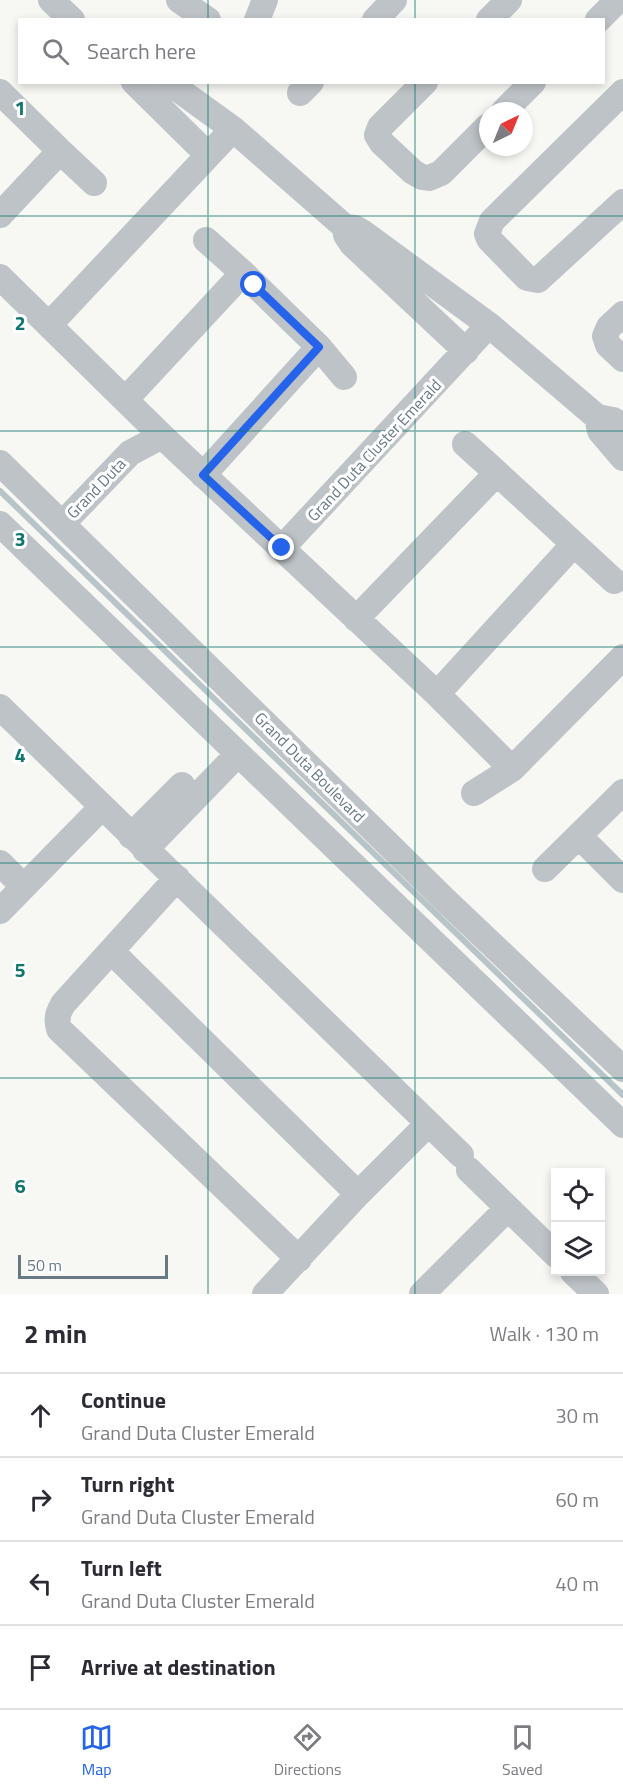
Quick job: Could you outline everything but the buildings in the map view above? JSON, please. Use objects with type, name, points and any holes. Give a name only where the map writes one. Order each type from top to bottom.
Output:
[{"type":"street","points":[[51,0],[70,18]]},
{"type":"street","points":[[179,0],[205,18]]},
{"type":"street","points":[[258,18],[265,0]]},
{"type":"street","points":[[377,18],[394,0]]},
{"type":"street","points":[[491,18],[509,0]]},
{"type":"street","points":[[136,84],[208,155]]},
{"type":"street","points":[[171,84],[233,129],[345,227],[355,228],[362,232],[489,325],[597,417],[613,420],[623,426]]},
{"type":"street","points":[[423,84],[381,127],[378,135],[382,143],[413,172],[422,177],[435,176],[479,134]]},
{"type":"street","points":[[513,102],[531,84]]},
{"type":"street","points":[[0,92],[94,183]]},
{"type":"street","points":[[623,92],[492,220],[487,234],[489,239],[527,278],[534,280],[544,276],[623,202]]},
{"type":"street","points":[[50,324],[233,129]]},
{"type":"street","points":[[0,215],[60,151]]},
{"type":"street","points":[[345,227],[346,235],[352,244],[466,351]]},
{"type":"street","points":[[206,240],[319,347],[344,377]]},
{"type":"street","points":[[126,399],[243,273]]},
{"type":"street","points":[[0,277],[162,436],[436,694],[512,769]]},
{"type":"street","points":[[616,320],[605,336],[608,345],[623,359]]},
{"type":"street","name":"Grand Duta Cluster Emerald","points":[[282,548],[489,325]]},
{"type":"street","points":[[203,475],[319,347]]},
{"type":"street","points":[[597,417],[600,431],[623,458]]},
{"type":"street","name":"Grand Duta","points":[[63,523],[130,453],[162,436]]},
{"type":"street","points":[[465,444],[614,581]]},
{"type":"street","name":"Grand Duta Boulevard","points":[[0,463],[63,523],[431,912],[623,1125]]},
{"type":"street","points":[[357,619],[497,474]]},
{"type":"street","name":"Grand Duta Boulevard","points":[[0,524],[231,748],[431,912],[619,1055]]},
{"type":"street","points":[[436,694],[574,544]]},
{"type":"street","points":[[474,793],[512,769],[623,657]]},
{"type":"street","points":[[0,707],[428,1124],[507,1209],[551,1251]]},
{"type":"street","points":[[138,843],[231,748]]},
{"type":"street","points":[[545,869],[580,837],[623,792]]},
{"type":"street","points":[[0,910],[102,807]]},
{"type":"street","points":[[580,837],[623,880]]},
{"type":"street","points":[[0,864],[23,886]]},
{"type":"street","points":[[177,878],[63,1004],[58,1012],[59,1029],[299,1259]]},
{"type":"street","points":[[111,951],[358,1194]]},
{"type":"street","points":[[265,1294],[358,1194],[428,1124]]},
{"type":"street","points":[[422,1294],[507,1209]]},
{"type":"street","points":[[577,1276],[596,1294]]},
{"type":"waterway","points":[[0,491],[623,1095]]},
{"type":"route","points":[[254,285],[319,347],[203,475],[282,548]]}]
